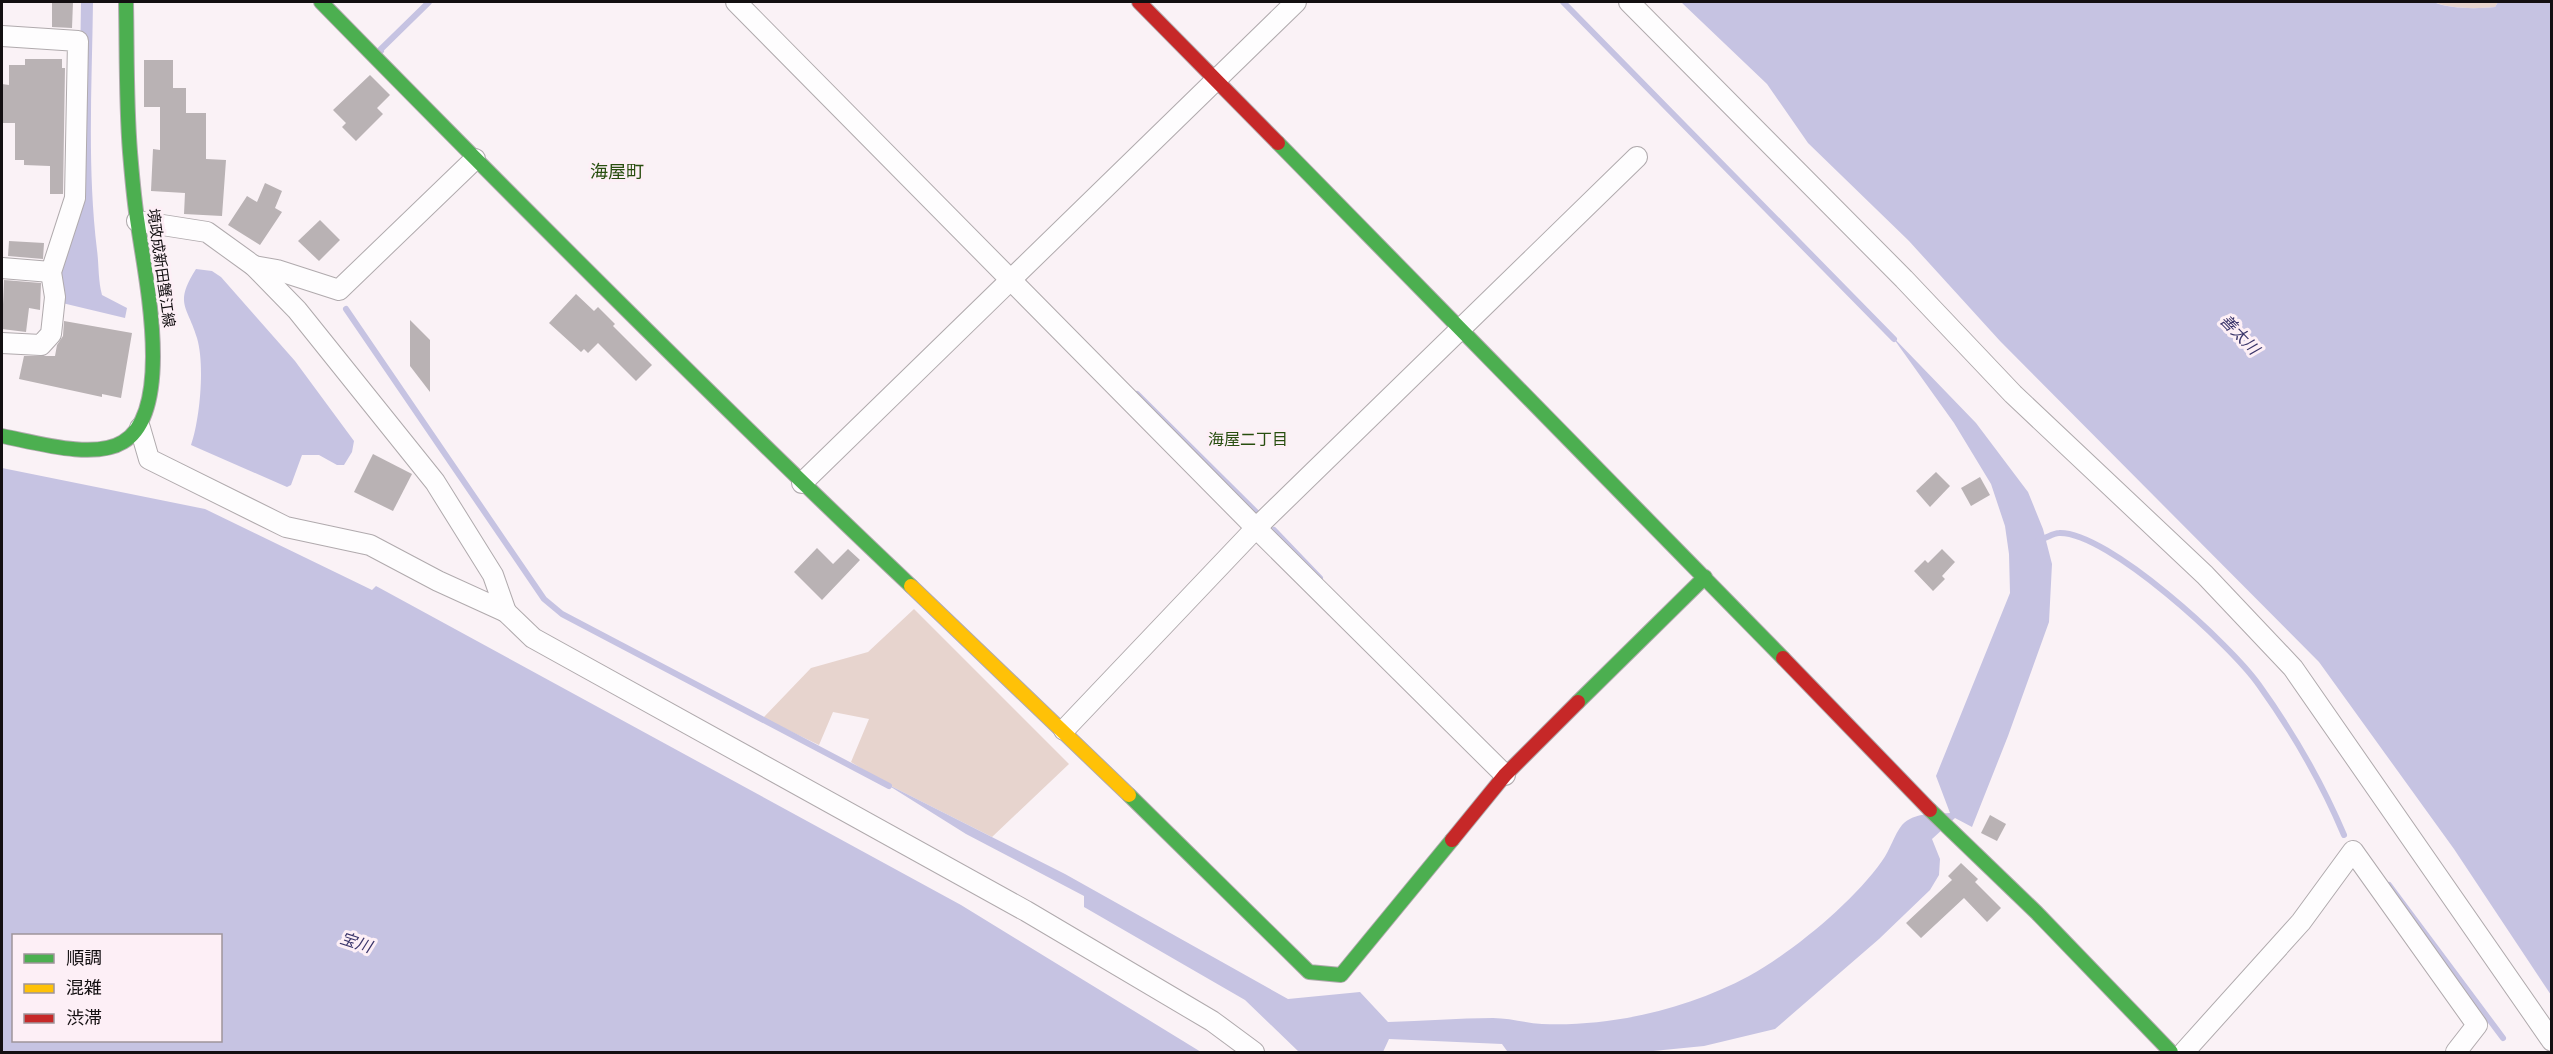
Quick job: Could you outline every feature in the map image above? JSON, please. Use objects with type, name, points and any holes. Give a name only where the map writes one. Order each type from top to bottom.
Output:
[{"type":"street","name":"境政成新田蟹江線","points":[[126,2],[128,128],[137,221],[147,277],[153,333],[150,391],[140,428]]},
{"type":"street","points":[[321,2],[475,159],[802,483],[1064,730],[1309,972],[1341,975],[1505,775],[1705,576]]},
{"type":"street","points":[[736,2],[1256,528],[1505,775]]},
{"type":"street","points":[[1139,2],[1705,576],[1914,794],[1974,850],[2171,1053]]},
{"type":"street","points":[[802,483],[1296,2]]},
{"type":"street","points":[[1629,2],[1904,279],[2013,394],[2205,575],[2293,668],[2552,1041]]},
{"type":"street","points":[[2,36],[78,41],[75,198],[51,272],[55,297],[51,334],[41,345],[2,343]]},
{"type":"street","points":[[1064,730],[1256,528],[1636,157]]},
{"type":"street","points":[[254,266],[277,270],[339,290],[475,159]]},
{"type":"street","points":[[137,221],[207,232],[254,266],[297,309],[435,482],[493,575],[506,612]]},
{"type":"street","points":[[2,268],[51,272]]},
{"type":"street","points":[[2,436],[60,446],[94,448],[123,442],[140,428],[149,459],[286,527],[370,545],[438,581],[506,612],[533,638],[1026,911],[1212,1021],[1254,1053]]},
{"type":"street","points":[[2184,1053],[2301,922],[2353,850],[2477,1025],[2456,1053]]},
{"type":"shaded area","points":[[2434,2],[2498,2],[2495,7],[2472,8]]},
{"type":"shaded area","points":[[914,609],[1069,764],[992,837],[883,782],[851,762],[869,719],[833,712],[819,745],[763,718],[811,668],[868,652]]},
{"type":"water","points":[[81,2],[93,2],[91,157],[100,284],[102,295],[127,308],[125,318],[58,302],[58,267],[78,198]]},
{"type":"water","name":"善太川","points":[[1681,2],[2433,2],[2472,8],[2495,7],[2498,2],[2551,2],[2551,995],[2454,849],[2319,662],[2000,341],[1909,241],[1808,143],[1767,84]]},
{"type":"water","points":[[196,269],[212,271],[221,277],[295,361],[354,441],[352,452],[344,465],[337,465],[319,455],[302,455],[291,485],[287,487],[191,445],[199,407],[201,362],[197,338],[186,311],[184,298],[185,290]]},
{"type":"water","points":[[1891,335],[1976,423],[2028,492],[2043,529],[2052,564],[2049,622],[1972,827],[1955,818],[1932,839],[1940,859],[1939,875],[1930,890],[1879,939],[1775,1029],[1704,1046],[1643,1052],[1517,1052],[1507,1051],[1502,1044],[1389,1039],[1383,1052],[1299,1052],[1245,1000],[1084,907],[1084,896],[966,834],[883,782],[1065,874],[1288,999],[1360,992],[1388,1022],[1493,1018],[1542,1024],[1568,1024],[1648,1014],[1725,988],[1785,953],[1839,909],[1870,877],[1882,861],[1899,829],[1907,821],[1924,814],[1950,813],[1936,776],[2010,593],[2009,554],[2005,526],[1991,484],[1954,423]]},
{"type":"water","name":"宝川","points":[[2,468],[205,509],[372,590],[376,586],[961,905],[1201,1052],[2,1052]]},
{"type":"building","points":[[52,2],[73,2],[72,28],[52,27]]},
{"type":"building","points":[[25,59],[62,59],[62,68],[65,68],[63,194],[50,194],[50,166],[24,165],[24,160],[15,160],[15,123],[2,123],[2,84],[9,85],[9,65],[25,65]]},
{"type":"building","points":[[144,60],[173,60],[173,88],[186,88],[186,113],[206,113],[206,159],[226,160],[222,216],[184,214],[185,193],[151,191],[153,149],[160,150],[160,107],[144,107]]},
{"type":"building","points":[[370,75],[390,95],[377,108],[383,114],[356,141],[342,127],[346,123],[333,110]]},
{"type":"building","points":[[265,183],[282,191],[275,208],[282,212],[260,245],[228,225],[247,196],[257,202]]},
{"type":"building","points":[[320,220],[340,240],[319,261],[298,241]]},
{"type":"building","points":[[9,241],[44,243],[43,259],[8,256]]},
{"type":"building","points":[[4,280],[41,283],[40,310],[29,308],[26,332],[2,329]]},
{"type":"building","points":[[576,294],[594,311],[598,307],[615,324],[613,326],[652,365],[636,381],[598,343],[588,353],[584,349],[581,352],[549,323]]},
{"type":"building","points":[[410,320],[430,340],[430,392],[410,366]]},
{"type":"building","points":[[64,321],[132,333],[121,398],[102,394],[102,397],[19,379],[24,356],[55,356],[57,345],[63,336]]},
{"type":"building","points":[[373,454],[412,474],[393,511],[354,492]]},
{"type":"building","points":[[1936,472],[1950,486],[1930,507],[1916,491]]},
{"type":"building","points":[[1980,477],[1990,495],[1971,506],[1961,488]]},
{"type":"building","points":[[817,548],[833,564],[848,549],[860,560],[822,600],[794,572]]},
{"type":"building","points":[[1942,549],[1955,562],[1942,576],[1945,579],[1933,591],[1914,571],[1925,560],[1928,563]]},
{"type":"building","points":[[1990,815],[2006,824],[1997,841],[1981,833]]},
{"type":"building","points":[[1961,863],[1978,879],[1975,882],[2001,908],[1987,922],[1964,898],[1921,938],[1906,923],[1952,880],[1948,876]]},
{"type":"waterway","points":[[381,51],[429,2]]},
{"type":"waterway","points":[[1563,2],[1894,339]]},
{"type":"waterway","points":[[346,309],[544,599],[562,614],[889,786]]},
{"type":"waterway","points":[[1137,394],[1259,515]]},
{"type":"waterway","points":[[1274,530],[1320,578]]},
{"type":"waterway","points":[[2038,540],[2059,533],[2080,537],[2107,550],[2197,619],[2245,667],[2259,685],[2306,758],[2344,835]]},
{"type":"waterway","points":[[2389,885],[2503,1038]]},
{"type":"traffic: fast","points":[[2,436],[80,450],[111,447],[123,442],[139,426],[148,402],[153,341],[130,152],[126,2]]},
{"type":"traffic: fast","points":[[321,2],[613,297],[911,586]]},
{"type":"traffic: fast","points":[[1278,143],[1783,658]]},
{"type":"traffic: fast","points":[[1578,702],[1705,577]]},
{"type":"traffic: fast","points":[[1129,795],[1309,972],[1341,975],[1452,840]]},
{"type":"traffic: fast","points":[[1930,810],[2037,913],[2171,1052]]},
{"type":"traffic: slow","points":[[911,586],[1129,795]]},
{"type":"traffic: jam","points":[[1139,2],[1278,143]]},
{"type":"traffic: jam","points":[[1783,658],[1930,810]]},
{"type":"traffic: jam","points":[[1452,840],[1505,775],[1578,702]]},
{"type":"district","name":"海屋町","points":[[617,172]]},
{"type":"district","name":"海屋二丁目","points":[[1248,439]]}]
